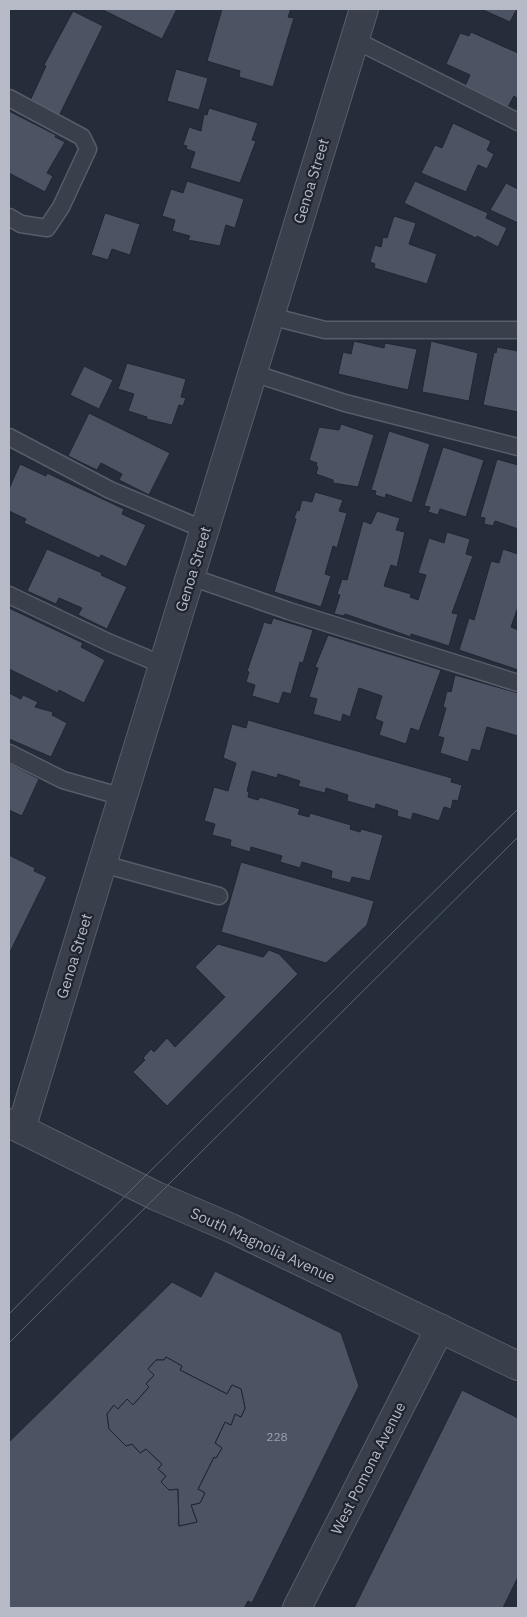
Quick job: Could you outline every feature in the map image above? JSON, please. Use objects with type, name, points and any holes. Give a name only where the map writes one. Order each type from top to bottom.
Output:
[{"type":"street","name":"Genoa Street","points":[[15,1126],[103,864],[364,9]]},
{"type":"street","name":"South Magnolia Avenue","points":[[15,1126],[156,1196],[232,1228],[518,1366]]},
{"type":"street","name":"West Pomona Avenue","points":[[297,1608],[440,1328]]},
{"type":"lane","points":[[355,40],[518,122]]},
{"type":"lane","points":[[9,98],[82,137],[88,149],[61,207],[47,228],[21,224],[9,217]]},
{"type":"lane","points":[[270,316],[325,330],[518,330]]},
{"type":"lane","points":[[253,373],[344,403],[518,447]]},
{"type":"lane","points":[[9,437],[110,490],[205,530]]},
{"type":"lane","points":[[190,577],[289,611],[518,683]]},
{"type":"lane","points":[[9,595],[110,643],[163,665]]},
{"type":"lane","points":[[9,753],[63,780],[123,797]]},
{"type":"lane","points":[[103,864],[219,896]]},
{"type":"building","points":[[101,9],[177,9],[162,39]]},
{"type":"building","points":[[222,9],[291,9],[288,17],[294,18],[273,87],[239,77],[240,71],[207,61]]},
{"type":"building","points":[[481,9],[517,9],[510,22]]},
{"type":"building","points":[[73,11],[103,26],[58,118],[29,103],[46,66],[44,65]]},
{"type":"building","points":[[471,32],[518,53],[518,99],[514,96],[508,107],[487,99],[488,97],[485,95],[484,97],[473,92],[474,90],[465,86],[470,75],[446,64],[460,33],[469,36]]},
{"type":"building","points":[[176,69],[208,78],[199,110],[167,101]]},
{"type":"building","points":[[209,108],[258,123],[252,140],[256,141],[240,183],[190,168],[195,152],[186,149],[187,146],[183,145],[189,127],[201,131],[204,114],[207,115]]},
{"type":"building","points":[[9,111],[56,135],[55,137],[65,142],[47,173],[53,176],[45,192],[9,173]]},
{"type":"building","points":[[453,123],[491,141],[487,150],[494,154],[487,169],[478,165],[466,192],[421,173],[435,145],[442,148]]},
{"type":"building","points":[[187,181],[244,199],[235,228],[226,225],[220,246],[188,240],[190,236],[172,231],[175,220],[162,216],[171,189],[183,193]]},
{"type":"building","points":[[415,181],[488,213],[486,218],[507,228],[498,247],[404,203]]},
{"type":"building","points":[[506,183],[518,189],[518,223],[490,210]]},
{"type":"building","points":[[105,213],[140,224],[130,255],[112,249],[108,260],[91,255]]},
{"type":"building","points":[[394,216],[416,223],[409,244],[437,254],[427,284],[374,268],[375,264],[370,262],[375,245],[381,247],[383,237],[387,238]]},
{"type":"building","points":[[354,341],[384,348],[385,343],[417,349],[408,390],[338,374],[343,352],[351,354]]},
{"type":"building","points":[[431,341],[478,353],[469,401],[422,392]]},
{"type":"building","points":[[497,347],[518,351],[518,412],[483,405],[494,352],[496,353]]},
{"type":"building","points":[[127,363],[186,379],[181,397],[186,398],[183,406],[179,405],[172,425],[146,419],[147,417],[128,411],[134,394],[118,389]]},
{"type":"building","points":[[84,366],[113,380],[99,409],[70,395]]},
{"type":"building","points":[[89,413],[170,453],[149,495],[119,480],[122,474],[101,463],[97,470],[68,456]]},
{"type":"building","points":[[341,424],[374,435],[358,487],[333,483],[333,480],[316,474],[317,463],[309,460],[319,427],[339,430]]},
{"type":"building","points":[[389,431],[430,444],[412,503],[386,494],[385,498],[375,495],[376,491],[371,490]]},
{"type":"building","points":[[443,447],[484,460],[466,517],[440,509],[438,515],[428,512],[430,507],[424,506]]},
{"type":"building","points":[[497,459],[518,465],[518,529],[495,521],[493,526],[484,524],[485,518],[480,517]]},
{"type":"building","points":[[20,464],[46,476],[47,473],[124,509],[122,514],[146,525],[126,567],[101,555],[99,558],[24,523],[26,519],[9,511],[9,489]]},
{"type":"building","points":[[315,492],[343,500],[339,511],[347,513],[337,548],[333,546],[325,574],[331,576],[321,607],[274,592],[297,510],[299,511],[302,500],[312,502]]},
{"type":"building","points":[[377,511],[400,518],[396,530],[405,532],[397,567],[391,565],[384,586],[411,594],[410,597],[418,600],[426,575],[418,573],[429,538],[444,543],[447,532],[470,539],[466,554],[473,556],[452,613],[458,614],[449,646],[411,634],[411,637],[345,614],[344,616],[334,614],[340,595],[337,594],[342,579],[347,580],[363,521],[371,524]]},
{"type":"building","points":[[47,549],[102,573],[101,575],[127,587],[107,629],[78,615],[82,608],[59,598],[56,604],[27,591]]},
{"type":"building","points":[[503,549],[518,554],[518,607],[511,627],[518,630],[518,670],[459,650],[469,618],[474,620],[491,561],[499,563]]},
{"type":"building","points":[[9,608],[83,643],[81,647],[105,660],[84,703],[59,690],[58,693],[9,669]]},
{"type":"building","points":[[273,618],[313,630],[303,663],[300,662],[291,694],[283,692],[279,704],[252,696],[255,685],[246,682],[249,672],[247,671],[264,622],[271,624]]},
{"type":"building","points":[[328,635],[441,670],[419,731],[411,728],[406,744],[379,735],[383,722],[375,719],[382,696],[359,688],[350,717],[343,714],[341,722],[313,714],[317,699],[309,697],[318,668],[315,667]]},
{"type":"building","points":[[455,675],[518,693],[518,736],[487,727],[480,751],[472,749],[468,762],[440,753],[444,738],[438,736],[446,708],[443,707],[447,691],[451,692]]},
{"type":"building","points":[[9,693],[21,699],[23,695],[38,702],[35,707],[53,712],[52,715],[67,723],[51,757],[9,739]]},
{"type":"building","points":[[248,720],[452,778],[451,782],[462,785],[458,801],[453,800],[451,809],[444,807],[439,821],[413,813],[411,820],[397,816],[398,811],[376,804],[375,809],[347,801],[348,795],[326,788],[325,793],[298,786],[300,781],[278,774],[277,778],[252,771],[247,791],[249,792],[248,797],[258,800],[260,797],[300,809],[298,814],[309,817],[310,813],[351,825],[350,829],[360,832],[361,829],[383,835],[370,881],[352,877],[350,883],[331,878],[332,871],[302,862],[300,868],[280,862],[282,856],[251,847],[250,852],[230,846],[231,840],[212,835],[215,824],[204,821],[214,787],[228,791],[236,763],[223,758],[232,724],[246,728]]},
{"type":"building","points":[[9,763],[39,779],[22,816],[9,810]]},
{"type":"building","points":[[9,855],[35,868],[34,871],[47,877],[9,954]]},
{"type":"building","points":[[241,862],[374,901],[367,925],[326,963],[221,932]]},
{"type":"building","points":[[218,944],[263,957],[269,950],[279,954],[298,974],[167,1106],[133,1072],[145,1060],[143,1058],[151,1049],[154,1052],[167,1038],[175,1047],[225,997],[195,967]]},
{"type":"building","points":[[215,1271],[341,1333],[359,1386],[252,1603],[248,1601],[244,1608],[9,1608],[9,1442],[172,1282],[201,1297]],"holes":[[[166,1357],[182,1366],[180,1370],[227,1394],[232,1385],[241,1389],[245,1408],[241,1417],[235,1414],[231,1425],[225,1422],[215,1443],[222,1448],[216,1458],[214,1457],[198,1489],[205,1493],[200,1503],[191,1505],[197,1522],[179,1526],[178,1489],[169,1490],[161,1482],[166,1476],[158,1469],[162,1464],[146,1449],[140,1453],[132,1444],[126,1446],[109,1429],[107,1414],[114,1405],[118,1409],[127,1399],[133,1405],[149,1387],[146,1384],[154,1375],[148,1369],[156,1360],[164,1360]]]},
{"type":"building","points":[[166,1357],[182,1366],[180,1370],[227,1394],[232,1385],[241,1389],[245,1408],[241,1417],[235,1414],[231,1425],[225,1422],[215,1443],[222,1448],[216,1458],[214,1457],[198,1489],[205,1493],[200,1503],[191,1505],[197,1522],[179,1526],[178,1489],[169,1490],[161,1482],[166,1476],[158,1469],[162,1464],[146,1449],[140,1453],[132,1444],[126,1446],[109,1429],[107,1414],[114,1405],[118,1409],[127,1399],[133,1405],[149,1387],[146,1384],[154,1375],[148,1369],[156,1360],[164,1360]]},
{"type":"building","points":[[462,1390],[518,1418],[518,1577],[503,1608],[354,1608]]},
{"type":"tram line","points":[[9,1314],[136,1185],[518,809]]},
{"type":"tram line","points":[[9,1343],[518,837]]}]
